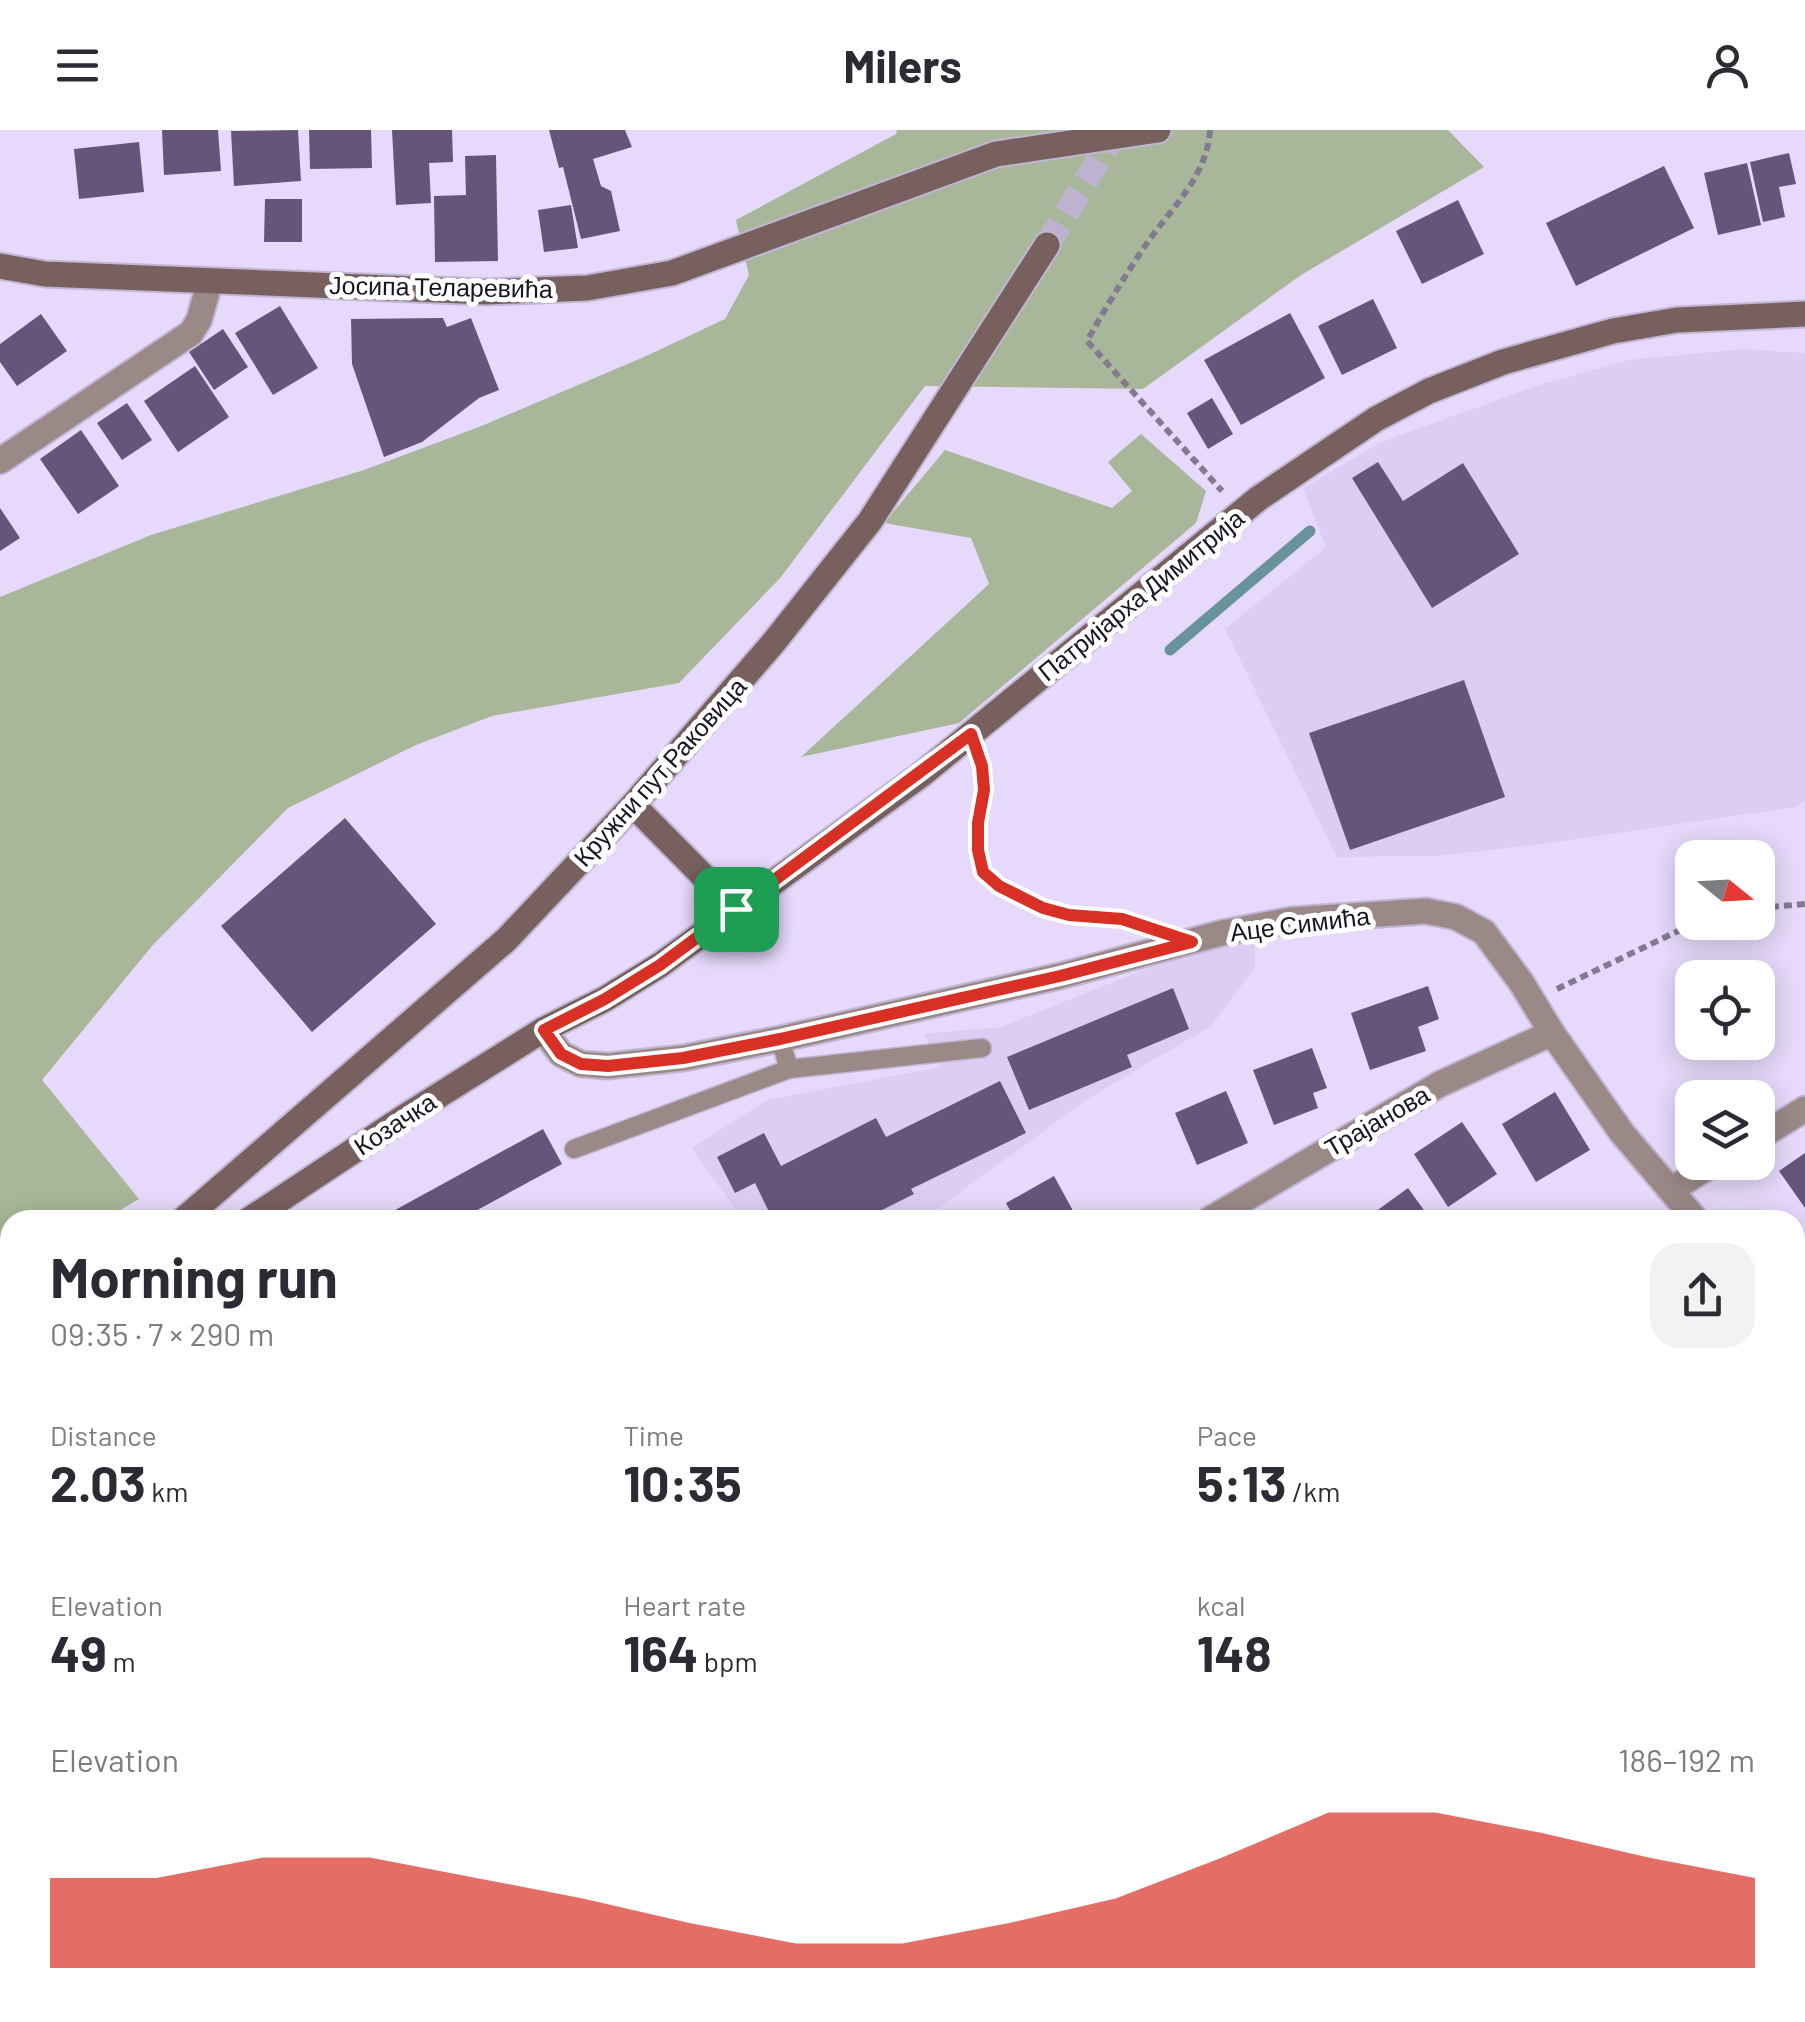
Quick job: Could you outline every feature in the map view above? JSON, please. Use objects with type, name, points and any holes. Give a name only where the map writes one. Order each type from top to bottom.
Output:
[{"type":"main road","name":"Јосипа Теларевића","points":[[0,266],[45,274],[499,292],[587,288],[672,274],[996,154],[1158,130]]},
{"type":"main road","name":"Кружни пут Раковица","points":[[195,1210],[495,949],[633,806],[841,560],[901,475],[1048,245]]},
{"type":"main road","name":"Патријарха Димитрија","points":[[544,1030],[660,965],[906,786],[1240,513],[1376,419],[1429,390],[1503,362],[1613,331],[1677,320],[1805,314]]},
{"type":"main road","points":[[633,806],[736,909]]},
{"type":"main road","name":"Козачка","points":[[264,1210],[544,1030]]},
{"type":"street","points":[[0,460],[179,344],[200,320],[210,281]]},
{"type":"street","name":"Аце Симића","points":[[544,1030],[561,1054],[596,1066],[683,1058],[1079,972],[1222,933],[1292,920],[1426,911],[1456,917],[1484,932],[1622,1133],[1688,1210]]},
{"type":"street","name":"Трајанова","points":[[1226,1210],[1440,1084],[1552,1033]]},
{"type":"street","points":[[1775,1128],[1805,1109]]},
{"type":"street","points":[[1671,1190],[1687,1180]]},
{"type":"lane","points":[[780,1039],[789,1069]]},
{"type":"lane","points":[[574,1149],[789,1069],[982,1048]]},
{"type":"path","points":[[1210,130],[1209,148],[1199,175],[1146,245],[1087,341],[1240,513]]},
{"type":"path","points":[[971,734],[982,766],[984,790],[978,850],[983,872],[999,886],[1043,908],[1069,915],[1110,917],[1143,926]]},
{"type":"path","points":[[1775,907],[1805,904]]},
{"type":"path","points":[[1534,1001],[1675,933]]},
{"type":"shaded area","points":[[1743,349],[1805,353],[1805,800],[1796,807],[1549,843],[1437,856],[1337,857],[1225,629],[1326,547],[1303,488],[1381,442],[1539,385],[1629,360]]},
{"type":"shaded area","points":[[1254,936],[1255,968],[1211,1026],[1089,1098],[936,1210],[736,1210],[692,1148],[767,1100],[941,1067],[924,1034],[1001,1027],[1143,970]]},
{"type":"green space","points":[[897,130],[1448,130],[1484,167],[1301,275],[1143,389],[925,386],[781,577],[679,683],[492,716],[416,745],[288,808],[152,946],[42,1080],[139,1199],[121,1210],[0,1210],[0,597],[151,535],[364,470],[479,427],[725,319],[749,275],[736,220],[896,134]]},
{"type":"green space","points":[[1141,434],[1206,491],[1196,523],[959,723],[801,757],[989,584],[971,538],[884,523],[945,450],[1112,508],[1132,491],[1108,462]]},
{"type":"building","points":[[162,130],[218,130],[221,171],[164,175]]},
{"type":"building","points":[[298,130],[301,181],[234,186],[231,131]]},
{"type":"building","points":[[309,130],[371,130],[372,168],[310,169]]},
{"type":"building","points":[[392,130],[452,130],[453,162],[429,163],[431,203],[396,205]]},
{"type":"building","points":[[549,130],[625,130],[632,147],[593,159],[601,186],[611,191],[620,231],[581,239],[563,167],[559,168]]},
{"type":"building","points":[[139,142],[144,192],[79,199],[74,149]]},
{"type":"building","points":[[1789,153],[1796,184],[1779,187],[1785,217],[1763,222],[1750,162]]},
{"type":"building","points":[[496,155],[498,261],[435,262],[434,196],[466,195],[465,156]]},
{"type":"building","points":[[1747,163],[1761,225],[1718,235],[1704,173]]},
{"type":"building","points":[[1664,166],[1694,228],[1576,286],[1546,223]]},
{"type":"building","points":[[265,199],[302,199],[302,242],[264,242]]},
{"type":"building","points":[[1458,200],[1484,254],[1422,284],[1396,231]]},
{"type":"building","points":[[571,205],[578,248],[544,252],[538,210]]},
{"type":"building","points":[[1373,299],[1397,348],[1342,375],[1318,326]]},
{"type":"building","points":[[280,306],[318,368],[273,395],[235,333]]},
{"type":"building","points":[[1290,313],[1325,378],[1241,425],[1204,360]]},
{"type":"building","points":[[41,314],[67,351],[17,386],[0,362],[0,344]]},
{"type":"building","points":[[443,318],[447,327],[471,318],[499,390],[479,398],[422,442],[384,457],[352,364],[351,319]]},
{"type":"building","points":[[223,329],[248,367],[214,390],[189,352]]},
{"type":"building","points":[[195,366],[229,417],[178,452],[144,401]]},
{"type":"building","points":[[1212,398],[1233,434],[1208,449],[1187,413]]},
{"type":"building","points":[[127,403],[152,440],[122,460],[97,423]]},
{"type":"building","points":[[81,430],[119,486],[78,514],[40,459]]},
{"type":"building","points":[[1378,462],[1403,501],[1463,463],[1519,554],[1432,608],[1352,478]]},
{"type":"building","points":[[0,508],[20,538],[0,551]]},
{"type":"building","points":[[1464,680],[1505,797],[1350,850],[1309,733]]},
{"type":"building","points":[[345,818],[436,924],[312,1032],[221,926]]},
{"type":"building","points":[[1428,986],[1439,1019],[1418,1027],[1426,1051],[1370,1070],[1351,1013]]},
{"type":"building","points":[[1173,988],[1189,1029],[1127,1055],[1132,1067],[1029,1110],[1007,1057]]},
{"type":"building","points":[[1312,1048],[1327,1088],[1313,1093],[1318,1108],[1274,1125],[1253,1070]]},
{"type":"building","points":[[1000,1081],[1026,1133],[911,1189],[914,1194],[882,1210],[768,1210],[755,1183],[735,1193],[717,1157],[764,1133],[781,1166],[876,1118],[886,1137]]},
{"type":"building","points":[[1226,1091],[1248,1143],[1197,1165],[1175,1113]]},
{"type":"building","points":[[1555,1092],[1590,1150],[1536,1182],[1502,1124]]},
{"type":"building","points":[[1462,1122],[1497,1174],[1448,1207],[1414,1154]]},
{"type":"building","points":[[543,1129],[562,1164],[477,1210],[395,1210]]},
{"type":"building","points":[[1805,1153],[1805,1208],[1779,1171]]},
{"type":"building","points":[[1054,1176],[1073,1210],[1010,1210],[1006,1203]]},
{"type":"building","points":[[1408,1188],[1424,1210],[1378,1210]]},
{"type":"waterway","points":[[1170,650],[1310,531]]},
{"type":"tunnel","points":[[1047,245],[1117,130]]},
{"type":"route","points":[[971,734],[982,766],[984,790],[978,850],[983,872],[999,886],[1043,908],[1069,915],[1122,919],[1192,942],[1060,976],[683,1058],[596,1066],[572,1060],[550,1043],[544,1030],[660,965],[736,909],[921,775],[971,734]]}]
